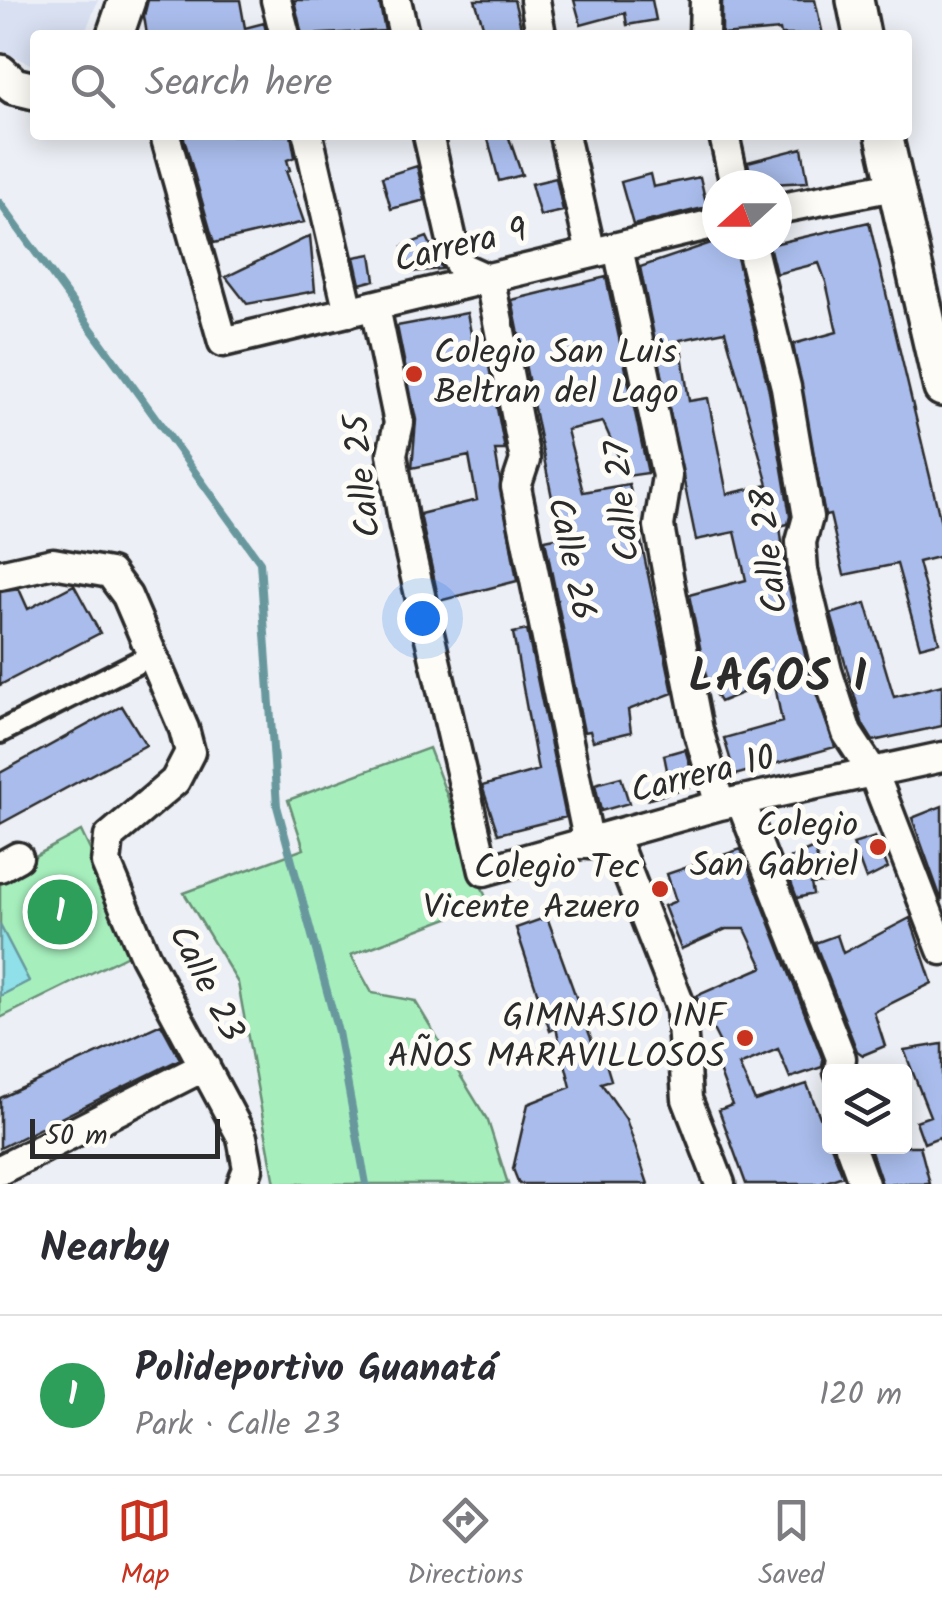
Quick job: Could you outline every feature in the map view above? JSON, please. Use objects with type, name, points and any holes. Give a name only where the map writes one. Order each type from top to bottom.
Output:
[{"type":"street","points":[[117,30],[127,0]]},
{"type":"street","points":[[127,0],[136,30]]},
{"type":"street","points":[[276,0],[283,30]]},
{"type":"street","points":[[396,0],[403,30]]},
{"type":"street","points":[[535,0],[540,30]]},
{"type":"street","points":[[704,30],[705,0]]},
{"type":"street","points":[[855,0],[861,30]]},
{"type":"street","points":[[0,73],[14,86],[30,91]]},
{"type":"street","name":"Carrera 9","points":[[166,140],[222,342],[702,226]]},
{"type":"street","name":"Calle 25","points":[[310,140],[399,423],[392,454],[404,526],[484,872]]},
{"type":"street","points":[[429,140],[460,268],[490,280]]},
{"type":"street","name":"Calle 27","points":[[566,140],[605,250],[667,476],[659,526],[698,730],[840,1064]]},
{"type":"street","points":[[725,140],[732,170]]},
{"type":"street","points":[[885,140],[942,388]]},
{"type":"street","points":[[792,206],[894,186]]},
{"type":"street","name":"Calle 28","points":[[754,260],[786,387],[808,518],[801,542],[803,571],[847,734],[874,774],[942,950]]},
{"type":"street","name":"Calle 26","points":[[490,280],[525,460],[516,487],[602,841],[681,1008],[687,1099],[720,1184]]},
{"type":"street","points":[[0,575],[53,563],[110,573],[127,596],[154,654],[0,732]]},
{"type":"street","name":"Calle 23","points":[[154,654],[190,752],[174,781],[110,836],[106,863],[146,956],[242,1137],[248,1169],[242,1184]]},
{"type":"street","name":"Carrera 10","points":[[484,872],[730,804],[942,757]]},
{"type":"street","points":[[0,1170],[205,1066]]},
{"type":"street","points":[[853,1154],[864,1184]]},
{"type":"shaded area","points":[[0,0],[98,0],[86,30],[30,30],[30,64],[0,50]]},
{"type":"green space","points":[[429,748],[488,903],[351,955],[372,993],[415,1001],[488,1121],[508,1184],[275,1184],[238,983],[184,893],[304,849],[288,800]]},
{"type":"green space","points":[[81,831],[138,950],[0,1018],[0,875]]},
{"type":"water","points":[[0,925],[29,981],[0,996]]},
{"type":"building","points":[[148,0],[240,0],[245,28],[264,23],[266,30],[146,30],[144,16]]},
{"type":"building","points":[[294,0],[379,0],[385,30],[301,30]]},
{"type":"building","points":[[475,0],[514,0],[522,30],[484,30]]},
{"type":"building","points":[[574,0],[652,0],[656,20],[627,25],[625,13],[581,25]]},
{"type":"building","points":[[722,0],[815,0],[822,30],[780,30],[722,30]]},
{"type":"building","points":[[184,140],[292,140],[295,157],[287,160],[290,170],[286,171],[304,222],[214,243]]},
{"type":"building","points":[[488,140],[510,140],[522,175],[499,181]]},
{"type":"building","points":[[802,148],[808,182],[792,183],[792,170],[749,170],[748,162]]},
{"type":"building","points":[[417,166],[425,200],[391,209],[382,177]]},
{"type":"building","points":[[650,174],[653,187],[700,177],[702,208],[633,225],[621,182]]},
{"type":"building","points":[[556,178],[563,211],[540,216],[531,184]]},
{"type":"building","points":[[869,222],[942,527],[942,556],[918,562],[939,642],[920,647],[897,564],[844,575],[830,515],[825,516],[793,344],[837,332],[819,263],[776,274],[773,260],[792,260],[792,240]]},
{"type":"building","points":[[310,236],[315,291],[247,304],[226,277]]},
{"type":"building","points":[[427,237],[442,269],[411,272],[403,246]]},
{"type":"building","points":[[702,246],[702,260],[738,260],[769,391],[790,516],[788,524],[780,526],[786,575],[810,676],[835,747],[735,775],[724,738],[782,722],[774,680],[720,702],[707,680],[689,595],[746,580],[735,532],[696,540],[640,267]],"holes":[[[725,331],[768,485],[727,494],[708,398],[689,401],[680,340]]]},
{"type":"building","points":[[371,254],[375,280],[360,284],[354,257]]},
{"type":"building","points":[[606,277],[648,473],[627,476],[603,422],[567,430],[583,492],[629,484],[673,693],[628,710],[631,732],[593,741],[590,731],[584,732],[545,540],[560,537],[512,300]]},
{"type":"building","points":[[467,313],[475,353],[486,351],[505,450],[495,450],[517,581],[439,601],[420,514],[477,500],[469,456],[412,468],[416,420],[397,326]]},
{"type":"building","points":[[74,585],[100,633],[0,685],[0,592],[19,589],[28,609]]},
{"type":"building","points":[[866,603],[894,697],[942,685],[942,726],[873,741],[863,725],[831,614]]},
{"type":"building","points":[[527,630],[566,817],[498,834],[482,786],[538,770],[513,633]]},
{"type":"building","points":[[122,706],[146,745],[0,824],[0,773]]},
{"type":"building","points":[[685,749],[696,785],[650,799],[668,775],[664,755]]},
{"type":"building","points":[[621,777],[629,803],[601,811],[595,784]]},
{"type":"building","points":[[942,806],[942,899],[941,899],[912,818]]},
{"type":"building","points":[[875,837],[888,868],[866,879],[853,844]]},
{"type":"building","points":[[814,848],[824,883],[811,884],[813,894],[797,898],[783,861]]},
{"type":"building","points":[[741,849],[823,1060],[822,1067],[790,1078],[778,1049],[739,1065],[755,1101],[807,1084],[822,1122],[822,1154],[834,1154],[843,1176],[820,1184],[746,1184],[719,1110],[732,1105],[712,1051],[722,1047],[696,996],[763,967],[745,929],[726,929],[681,949],[664,906],[676,901],[667,874]]},
{"type":"building","points":[[547,917],[593,1044],[599,1041],[611,1080],[601,1083],[626,1119],[648,1184],[519,1184],[513,1169],[528,1104],[571,1087],[556,1028],[550,1031],[516,928]]},
{"type":"building","points":[[910,918],[932,983],[874,1012],[885,1046],[863,1055],[857,1051],[815,943],[837,935],[843,953]]},
{"type":"building","points":[[161,1024],[180,1059],[0,1148],[0,1098]]},
{"type":"building","points":[[942,1044],[942,1142],[939,1137],[924,1143],[916,1121],[930,1116],[904,1050]]},
{"type":"building","points":[[912,1146],[920,1146],[930,1184],[882,1184],[872,1154],[912,1154]]},
{"type":"waterway","points":[[0,203],[260,562],[277,806],[338,1032],[366,1184]]},
{"type":"place","name":"Colegio San Luis Beltran del Lago","points":[[414,374]]},
{"type":"place","name":"Colegio San Gabriel","points":[[878,847]]},
{"type":"place","name":"Colegio Tec Vicente Azuero","points":[[660,889]]},
{"type":"place","name":"Polideportivo Guanatá","points":[[60,912]]},
{"type":"place","name":"GIMNASIO INF AÑOS MARAVILLOSOS","points":[[745,1038]]},
{"type":"district","name":"LAGOS I","points":[[779,679]]}]
